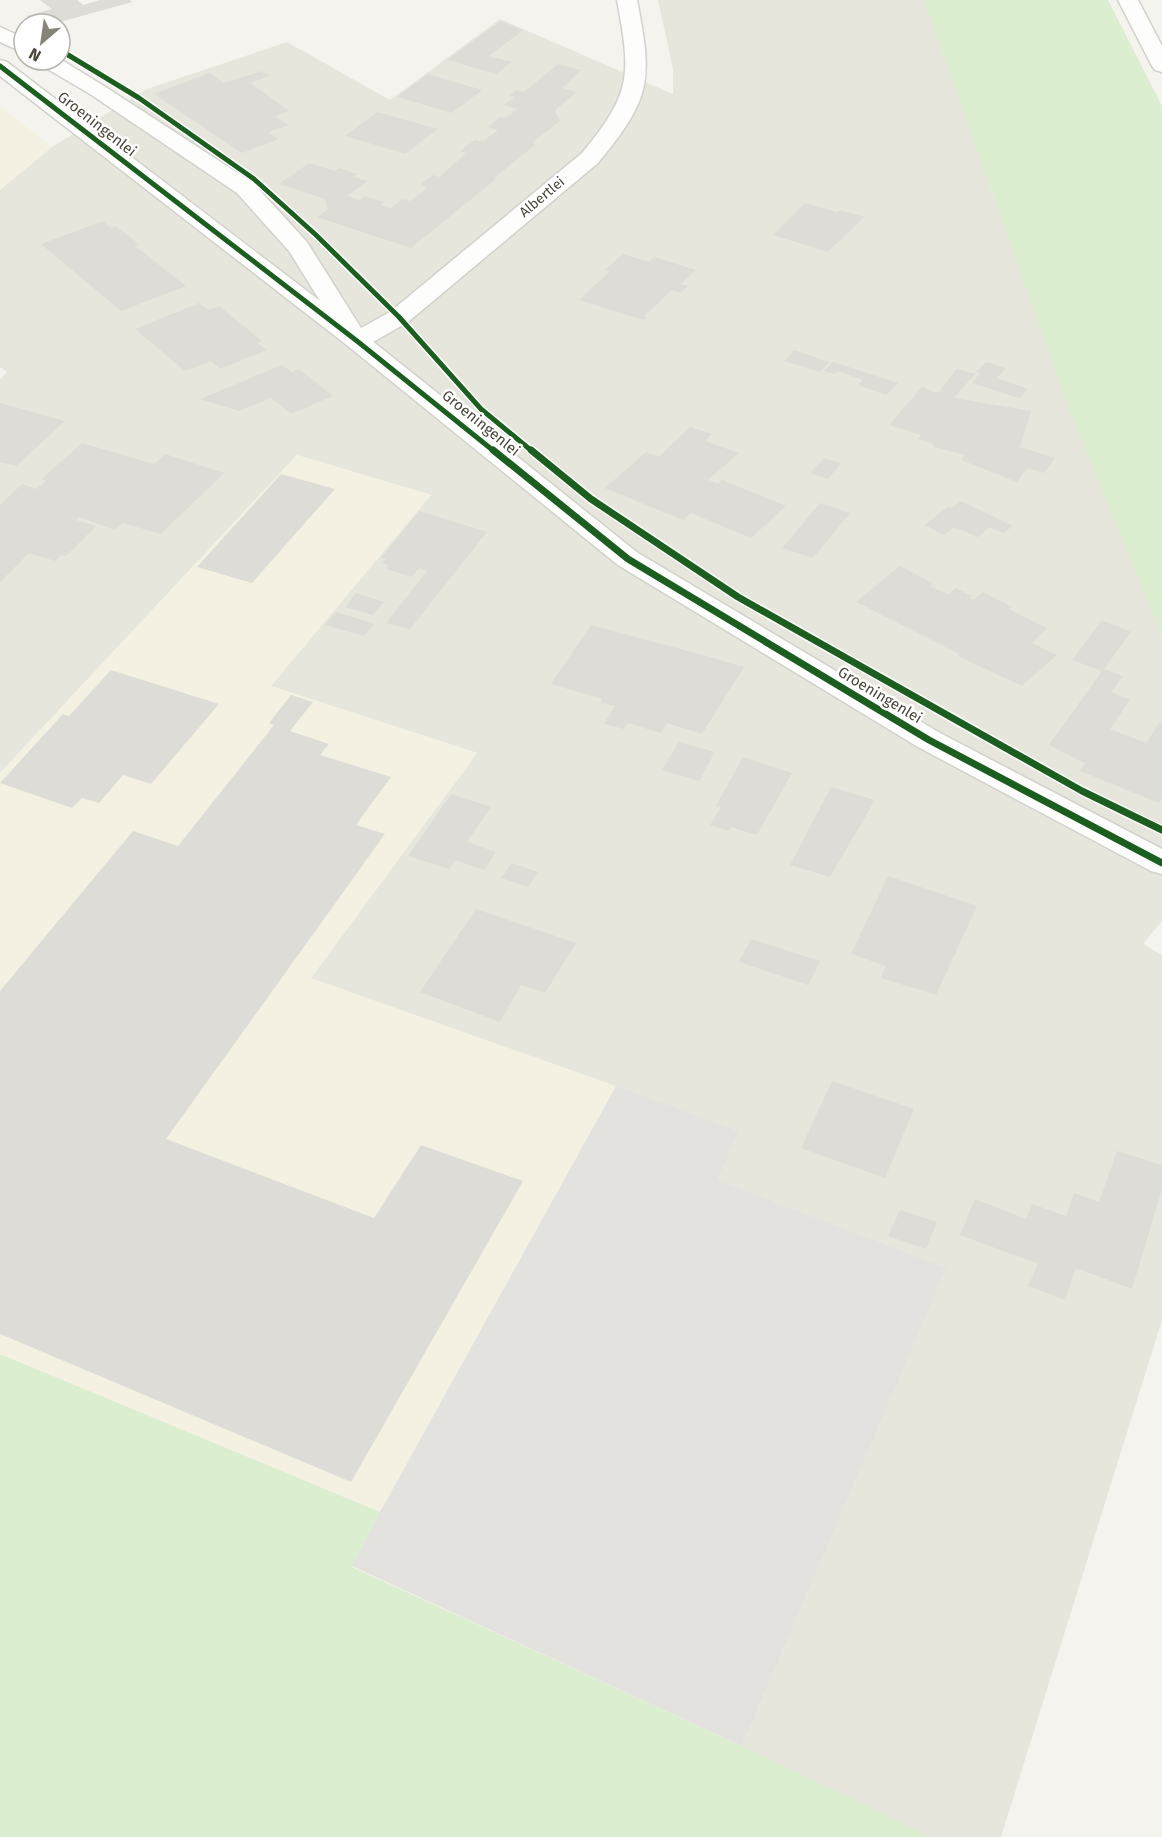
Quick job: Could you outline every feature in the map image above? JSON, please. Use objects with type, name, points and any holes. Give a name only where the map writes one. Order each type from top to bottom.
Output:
[{"type":"street","name":"Albertlei","points":[[357,341],[383,327],[408,309],[590,158],[616,128],[631,100],[638,72],[627,0]]},
{"type":"street","points":[[1128,0],[1162,66]]},
{"type":"street","name":"Groeningenlei","points":[[0,66],[357,341],[628,560],[928,740],[1162,863]]},
{"type":"street","name":"Groeningenlei","points":[[66,72],[245,188],[299,247],[357,341]]},
{"type":"shaded area","points":[[658,0],[924,0],[1068,406],[1162,636],[1162,921],[1143,944],[1162,955],[1162,1320],[1001,1837],[931,1837],[742,1746],[945,1268],[716,1180],[739,1131],[310,979],[477,753],[270,686],[431,495],[297,455],[0,773],[0,379],[7,372],[0,367],[0,190],[52,147],[147,89],[287,42],[390,100],[500,19],[673,94],[673,69]]},
{"type":"shaded area","points":[[0,106],[52,147],[0,190]]},
{"type":"shaded area","points":[[297,455],[431,495],[271,686],[477,753],[311,978],[616,1086],[380,1512],[0,1354],[0,773]]},
{"type":"shaded area","points":[[616,1086],[739,1131],[717,1180],[946,1268],[742,1746],[352,1566]]},
{"type":"green space","points":[[924,0],[1108,0],[1162,106],[1162,636],[1068,406]]},
{"type":"green space","points":[[0,1354],[380,1512],[352,1567],[742,1746],[931,1837],[0,1837]]},
{"type":"building","points":[[40,0],[77,0],[83,5],[100,0],[130,0],[132,2],[72,19],[72,12],[41,12],[52,9]]},
{"type":"building","points":[[501,21],[523,30],[489,56],[512,62],[496,74],[447,60]]},
{"type":"building","points":[[558,64],[581,70],[562,88],[577,92],[555,110],[560,121],[532,143],[536,144],[494,178],[496,179],[411,248],[317,217],[329,208],[327,208],[325,199],[279,184],[309,163],[335,171],[339,168],[357,174],[353,177],[368,181],[347,196],[360,200],[365,196],[384,202],[380,205],[391,208],[402,199],[410,201],[427,188],[420,185],[433,175],[439,177],[466,153],[460,151],[475,140],[482,142],[498,130],[488,127],[500,117],[506,118],[518,109],[504,105],[515,97],[509,96],[516,90],[524,92]]},
{"type":"building","points":[[262,71],[270,76],[250,83],[289,111],[274,116],[289,125],[268,132],[278,139],[242,153],[154,94],[209,73],[224,83]]},
{"type":"building","points":[[428,74],[482,90],[452,113],[397,97]]},
{"type":"building","points":[[377,112],[438,129],[405,154],[345,136]]},
{"type":"building","points":[[805,203],[864,217],[828,252],[773,235]]},
{"type":"building","points":[[103,221],[111,228],[116,226],[140,245],[135,246],[186,286],[121,311],[41,244]]},
{"type":"building","points":[[623,254],[649,262],[654,257],[696,270],[681,284],[688,286],[681,293],[672,290],[644,316],[647,317],[644,320],[579,300],[610,271],[605,270]]},
{"type":"building","points":[[199,303],[208,310],[219,306],[262,341],[257,343],[267,350],[220,369],[211,361],[185,371],[135,329]]},
{"type":"building","points":[[794,350],[829,362],[820,372],[784,361]]},
{"type":"building","points":[[833,362],[898,383],[886,395],[858,385],[863,380],[838,371],[835,374],[824,371]]},
{"type":"building","points":[[986,362],[1006,368],[997,378],[1028,389],[1019,398],[972,383],[980,373],[976,372]]},
{"type":"building","points":[[282,365],[292,372],[299,369],[333,396],[291,414],[271,398],[239,411],[200,399]]},
{"type":"building","points":[[957,369],[975,374],[954,398],[1031,411],[1020,447],[1055,458],[1044,473],[1027,468],[1017,482],[961,460],[965,455],[934,447],[932,443],[918,439],[921,435],[889,425],[922,387],[938,393]]},
{"type":"building","points":[[0,403],[65,421],[16,466],[0,462]]},
{"type":"building","points":[[690,427],[712,434],[705,441],[739,453],[708,480],[718,484],[722,480],[786,506],[751,538],[691,513],[683,520],[605,488],[646,452],[659,457]]},
{"type":"building","points":[[82,443],[154,464],[165,454],[224,473],[161,534],[123,523],[115,530],[79,517],[76,520],[96,526],[66,556],[61,555],[55,561],[29,553],[0,582],[0,505],[22,484],[36,489],[46,481],[41,479]]},
{"type":"building","points":[[824,458],[841,463],[828,479],[810,473]]},
{"type":"building","points":[[281,474],[335,489],[252,583],[197,567]]},
{"type":"building","points":[[961,501],[1013,526],[1003,533],[990,527],[978,537],[954,527],[944,535],[924,525],[948,507],[951,508]]},
{"type":"building","points":[[820,503],[850,513],[813,558],[782,548]]},
{"type":"building","points":[[419,511],[487,532],[410,629],[386,623],[427,571],[419,568],[412,577],[386,569],[389,565],[382,563],[386,559],[381,558]]},
{"type":"building","points":[[900,566],[933,583],[930,586],[948,594],[956,588],[972,596],[969,598],[973,600],[983,592],[1013,607],[1009,609],[1047,628],[1032,643],[1057,655],[1022,686],[958,656],[959,654],[856,602]]},
{"type":"building","points":[[356,593],[384,602],[373,615],[345,607]]},
{"type":"building","points":[[336,612],[375,624],[364,636],[325,625]]},
{"type":"building","points":[[1102,620],[1131,632],[1104,669],[1123,676],[1111,692],[1130,700],[1110,729],[1146,743],[1160,722],[1162,723],[1162,798],[1159,803],[1080,771],[1085,763],[1049,745],[1102,671],[1072,660]]},
{"type":"building","points":[[591,625],[744,667],[702,734],[667,723],[661,733],[628,723],[624,729],[604,724],[615,706],[600,703],[602,699],[551,684]]},
{"type":"building","points":[[111,670],[219,704],[151,784],[123,775],[99,803],[82,798],[72,808],[0,783],[63,714],[69,716]]},
{"type":"building","points":[[291,695],[313,702],[290,731],[329,744],[320,755],[391,777],[356,825],[385,834],[166,1139],[374,1218],[421,1145],[523,1181],[351,1482],[0,1334],[0,991],[133,831],[178,846],[274,725],[269,723]]},
{"type":"building","points":[[679,742],[715,752],[699,781],[662,770]]},
{"type":"building","points":[[743,757],[792,773],[757,835],[731,827],[729,831],[710,825],[721,807],[716,806]]},
{"type":"building","points":[[831,787],[875,800],[830,877],[790,865]]},
{"type":"building","points":[[451,794],[491,807],[467,842],[496,852],[484,870],[455,860],[450,869],[408,856]]},
{"type":"building","points":[[512,863],[538,872],[528,887],[501,878]]},
{"type":"building","points":[[888,876],[977,906],[936,995],[881,978],[886,966],[851,954]]},
{"type":"building","points":[[476,909],[576,943],[545,993],[521,985],[500,1022],[420,992]]},
{"type":"building","points":[[751,939],[820,961],[808,985],[739,962]]},
{"type":"building","points":[[832,1081],[914,1109],[885,1178],[801,1148]]},
{"type":"building","points":[[1117,1151],[1162,1165],[1162,1189],[1132,1289],[1076,1268],[1065,1300],[1028,1286],[1038,1264],[960,1235],[975,1199],[1026,1219],[1032,1204],[1066,1216],[1074,1193],[1099,1202]]},
{"type":"building","points":[[900,1210],[937,1222],[926,1249],[888,1236]]},
{"type":"cycle path","points":[[72,57],[139,98],[254,179],[316,235],[399,317],[481,409],[591,499],[738,597],[1082,791],[1162,830]]},
{"type":"cycle path","points":[[0,66],[357,341],[628,559],[929,740],[1162,863]]}]
